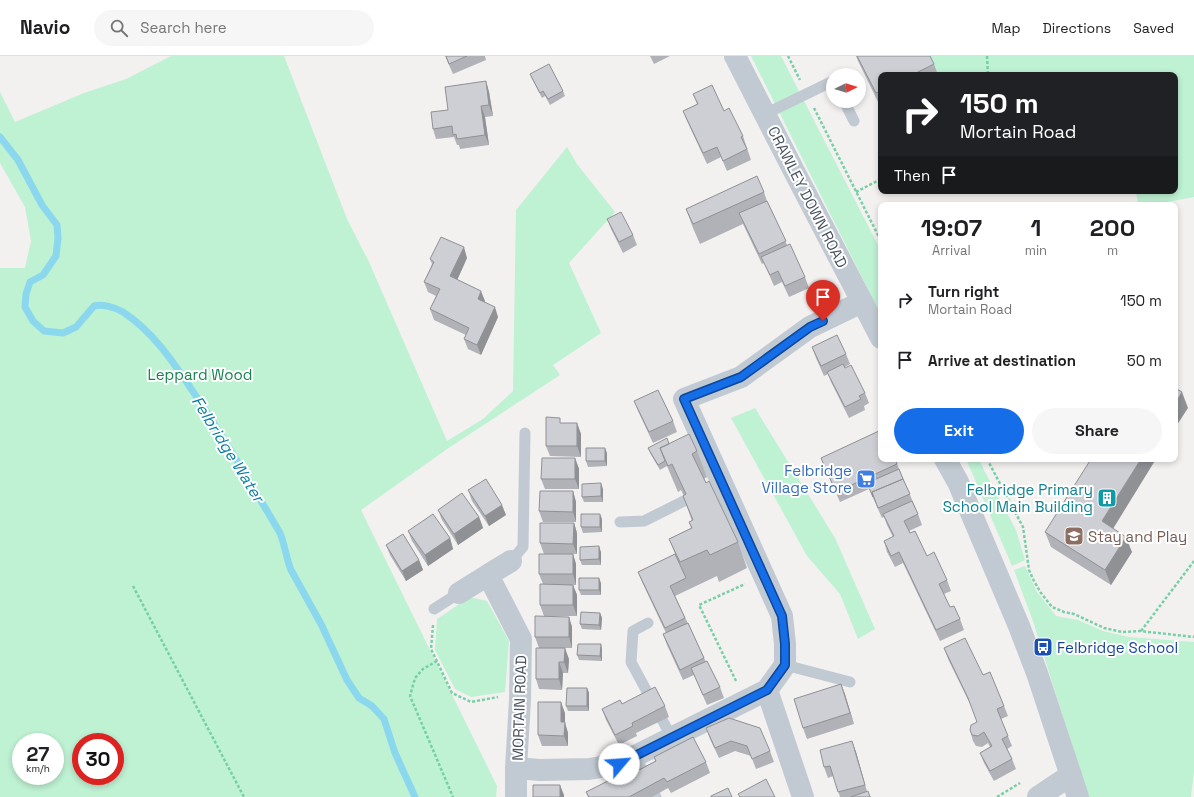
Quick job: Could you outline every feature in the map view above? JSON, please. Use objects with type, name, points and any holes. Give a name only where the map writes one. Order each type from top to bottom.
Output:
[{"type":"street","name":"CRAWLEY DOWN ROAD","points":[[735,56],[878,332]]},
{"type":"street","points":[[785,665],[785,644],[782,616],[763,575],[715,486],[684,399],[741,377],[810,327],[862,302]]},
{"type":"street","points":[[947,462],[958,482],[1019,626],[1037,673],[1078,797]]},
{"type":"street","points":[[459,593],[511,560]]},
{"type":"street","name":"MORTAIN ROAD","points":[[488,576],[522,639],[516,768],[540,770],[589,769],[619,764],[767,690],[785,665]]},
{"type":"street","points":[[767,690],[803,797]]},
{"type":"street","points":[[516,768],[516,797]]},
{"type":"street","points":[[1038,797],[1071,775]]},
{"type":"lane","points":[[765,114],[826,84]]},
{"type":"lane","points":[[848,108],[854,121]]},
{"type":"lane","points":[[511,560],[523,547],[525,433]]},
{"type":"lane","points":[[620,522],[644,521],[715,486]]},
{"type":"lane","points":[[434,609],[459,593]]},
{"type":"lane","points":[[648,623],[633,632],[631,662],[672,738]]},
{"type":"lane","points":[[785,665],[850,682]]},
{"type":"lane","points":[[636,755],[656,797]]},
{"type":"path","points":[[788,56],[878,235]]},
{"type":"path","points":[[987,56],[988,72]]},
{"type":"path","points":[[856,192],[878,181]]},
{"type":"path","points":[[989,462],[1023,527],[1029,570],[1034,582],[1052,607],[1074,614],[1104,628],[1122,632],[1140,632],[1194,637]]},
{"type":"path","points":[[1140,632],[1194,561]]},
{"type":"path","points":[[746,701],[699,605],[763,575]]},
{"type":"path","points":[[133,586],[244,797]]},
{"type":"path","points":[[434,609],[431,649],[452,693],[471,702],[520,693]]},
{"type":"path","points":[[437,661],[423,669],[414,678],[410,696],[453,797]]},
{"type":"green space","name":"Leppard Wood","points":[[171,56],[284,56],[347,219],[369,262],[447,441],[483,419],[513,391],[516,210],[567,147],[577,164],[615,212],[569,263],[601,333],[553,365],[560,375],[450,447],[361,510],[497,786],[496,797],[0,797],[0,268],[25,268],[31,241],[25,207],[0,163],[0,92],[15,122],[84,93],[126,79]]},
{"type":"green space","points":[[751,56],[781,56],[878,245],[878,309]]},
{"type":"green space","points":[[928,56],[1194,56],[1194,197],[1168,202],[1138,202],[1136,194],[1178,194],[1178,72],[936,72]]},
{"type":"green space","points":[[755,408],[835,538],[875,629],[858,639],[840,594],[807,556],[731,418]]},
{"type":"green space","points":[[967,462],[980,462],[1016,530],[1025,560],[1012,566]]},
{"type":"green space","points":[[1025,566],[1037,592],[1056,616],[1078,620],[1103,631],[1129,637],[1194,642],[1194,771],[1191,797],[1088,797],[1034,624],[1014,570]]},
{"type":"green space","points":[[470,597],[487,601],[509,641],[505,692],[471,697],[455,689],[435,650],[437,619]]},
{"type":"building","points":[[446,56],[467,56],[449,64]]},
{"type":"building","points":[[857,56],[930,56],[934,64],[918,72],[878,72],[878,92],[876,93],[866,74],[866,68],[863,68]]},
{"type":"building","points":[[549,64],[563,91],[548,99],[543,91],[540,93],[530,74]]},
{"type":"building","points":[[486,81],[489,105],[481,106],[485,135],[457,139],[456,134],[453,135],[452,126],[433,129],[431,112],[448,110],[445,87]]},
{"type":"building","points":[[712,85],[724,111],[729,108],[743,136],[741,137],[747,149],[723,161],[717,147],[703,153],[683,111],[698,104],[693,94]]},
{"type":"building","points":[[757,176],[764,192],[693,224],[686,209]]},
{"type":"building","points":[[767,201],[786,241],[759,254],[739,213]]},
{"type":"building","points":[[621,212],[633,235],[619,242],[607,219]]},
{"type":"building","points":[[441,237],[464,247],[450,276],[481,291],[478,299],[495,307],[477,345],[464,339],[469,328],[430,309],[440,289],[424,282],[434,262],[430,259]]},
{"type":"building","points":[[790,244],[805,277],[785,286],[778,271],[770,275],[761,257]]},
{"type":"building","points":[[837,335],[846,354],[821,366],[812,347]]},
{"type":"building","points":[[843,364],[845,368],[851,365],[865,393],[859,396],[861,399],[845,407],[827,372]]},
{"type":"building","points":[[658,390],[673,421],[649,432],[634,401]]},
{"type":"building","points":[[1178,390],[1182,392],[1178,399]]},
{"type":"building","points":[[546,417],[560,418],[560,423],[577,423],[577,446],[546,446]]},
{"type":"building","points":[[878,431],[878,462],[896,462],[897,464],[836,492],[821,458]]},
{"type":"building","points":[[689,434],[697,451],[692,454],[706,483],[709,481],[738,542],[710,555],[707,550],[680,562],[669,539],[692,528],[689,522],[693,520],[683,496],[686,494],[672,464],[668,466],[660,448]]},
{"type":"building","points":[[667,438],[669,444],[660,448],[665,461],[658,465],[648,448]]},
{"type":"building","points":[[586,448],[605,448],[605,461],[586,461]]},
{"type":"building","points":[[542,458],[575,458],[575,479],[541,479]]},
{"type":"building","name":"Felbridge Primary School Main Building","points":[[1089,462],[1139,462],[1102,521],[1126,537],[1105,570],[1045,532]]},
{"type":"building","points":[[899,469],[903,479],[872,492],[873,497],[867,483]]},
{"type":"building","points":[[486,479],[502,505],[485,516],[468,490]]},
{"type":"building","points":[[903,479],[910,494],[878,508],[872,492]]},
{"type":"building","points":[[601,483],[601,496],[582,497],[582,484]]},
{"type":"building","points":[[540,491],[573,491],[573,512],[539,511]]},
{"type":"building","points":[[462,493],[479,517],[454,534],[438,510]]},
{"type":"building","points":[[912,501],[918,514],[904,521],[910,533],[915,531],[927,556],[934,552],[947,580],[939,584],[950,607],[954,606],[960,619],[936,630],[899,552],[891,556],[884,541],[894,536],[883,514]]},
{"type":"building","points":[[433,514],[450,538],[425,555],[408,531]]},
{"type":"building","points":[[581,514],[600,514],[600,527],[581,527]]},
{"type":"building","points":[[540,523],[574,523],[573,544],[540,543]]},
{"type":"building","points":[[403,534],[419,560],[402,571],[386,545]]},
{"type":"building","points":[[599,546],[599,559],[580,560],[580,547]]},
{"type":"building","points":[[539,554],[573,554],[573,574],[539,574]]},
{"type":"building","points":[[675,554],[686,578],[670,586],[685,618],[665,628],[638,572]]},
{"type":"building","points":[[579,578],[599,578],[599,590],[579,590]]},
{"type":"building","points":[[540,584],[573,585],[573,605],[540,605]]},
{"type":"building","points":[[581,612],[600,613],[599,625],[580,624]]},
{"type":"building","points":[[535,616],[569,617],[569,637],[535,637]]},
{"type":"building","points":[[688,623],[704,658],[680,670],[663,634]]},
{"type":"building","points":[[965,638],[983,675],[990,672],[1004,706],[997,709],[1008,736],[1002,739],[1012,759],[990,771],[980,753],[992,746],[984,732],[978,736],[972,735],[970,730],[971,725],[977,722],[968,698],[944,648]]},
{"type":"building","points":[[578,644],[601,644],[600,656],[577,655]]},
{"type":"building","points":[[536,648],[565,648],[564,662],[559,662],[559,679],[536,679]]},
{"type":"building","points":[[707,661],[720,687],[703,695],[691,668]]},
{"type":"building","points":[[841,684],[850,713],[803,728],[794,699]]},
{"type":"building","points":[[655,687],[665,706],[632,723],[633,726],[615,735],[602,709],[620,700],[622,704]]},
{"type":"building","points":[[567,688],[587,688],[587,706],[566,706]]},
{"type":"building","points":[[538,702],[561,702],[561,722],[565,722],[564,736],[538,735]]},
{"type":"building","points":[[729,718],[760,728],[770,751],[752,759],[747,746],[731,741],[715,748],[706,728]]},
{"type":"building","points":[[693,737],[706,762],[667,782],[664,778],[629,797],[589,797],[586,792],[618,776],[620,780],[656,761],[654,757]]},
{"type":"building","points":[[852,741],[865,785],[838,792],[830,766],[824,767],[820,750]]},
{"type":"building","points":[[766,779],[775,797],[740,797],[738,794]]},
{"type":"building","points":[[533,785],[560,785],[560,797],[533,797]]},
{"type":"building","points":[[728,788],[732,797],[711,797],[711,796]]},
{"type":"building","points":[[868,791],[870,797],[851,797]]},
{"type":"waterway","name":"Felbridge Water","points":[[0,137],[18,160],[42,205],[57,225],[58,238],[56,256],[43,275],[30,282],[26,294],[25,307],[33,321],[44,331],[63,333],[76,327],[94,306],[108,306],[120,310],[134,320],[164,350],[218,430],[280,533],[291,570],[321,624],[347,680],[359,698],[372,706],[384,719],[395,753],[415,797]]},
{"type":"place","name":"Felbridge Village Store","points":[[866,479]]},
{"type":"place","name":"Felbridge Primary School Main Building","points":[[1107,498]]},
{"type":"place","name":"Stay and Play","points":[[1074,536]]},
{"type":"place","name":"Felbridge School","points":[[1043,647]]},
{"type":"route","points":[[619,764],[767,690],[785,665],[785,644],[782,616],[684,399],[741,377],[810,327],[823,321]]}]
